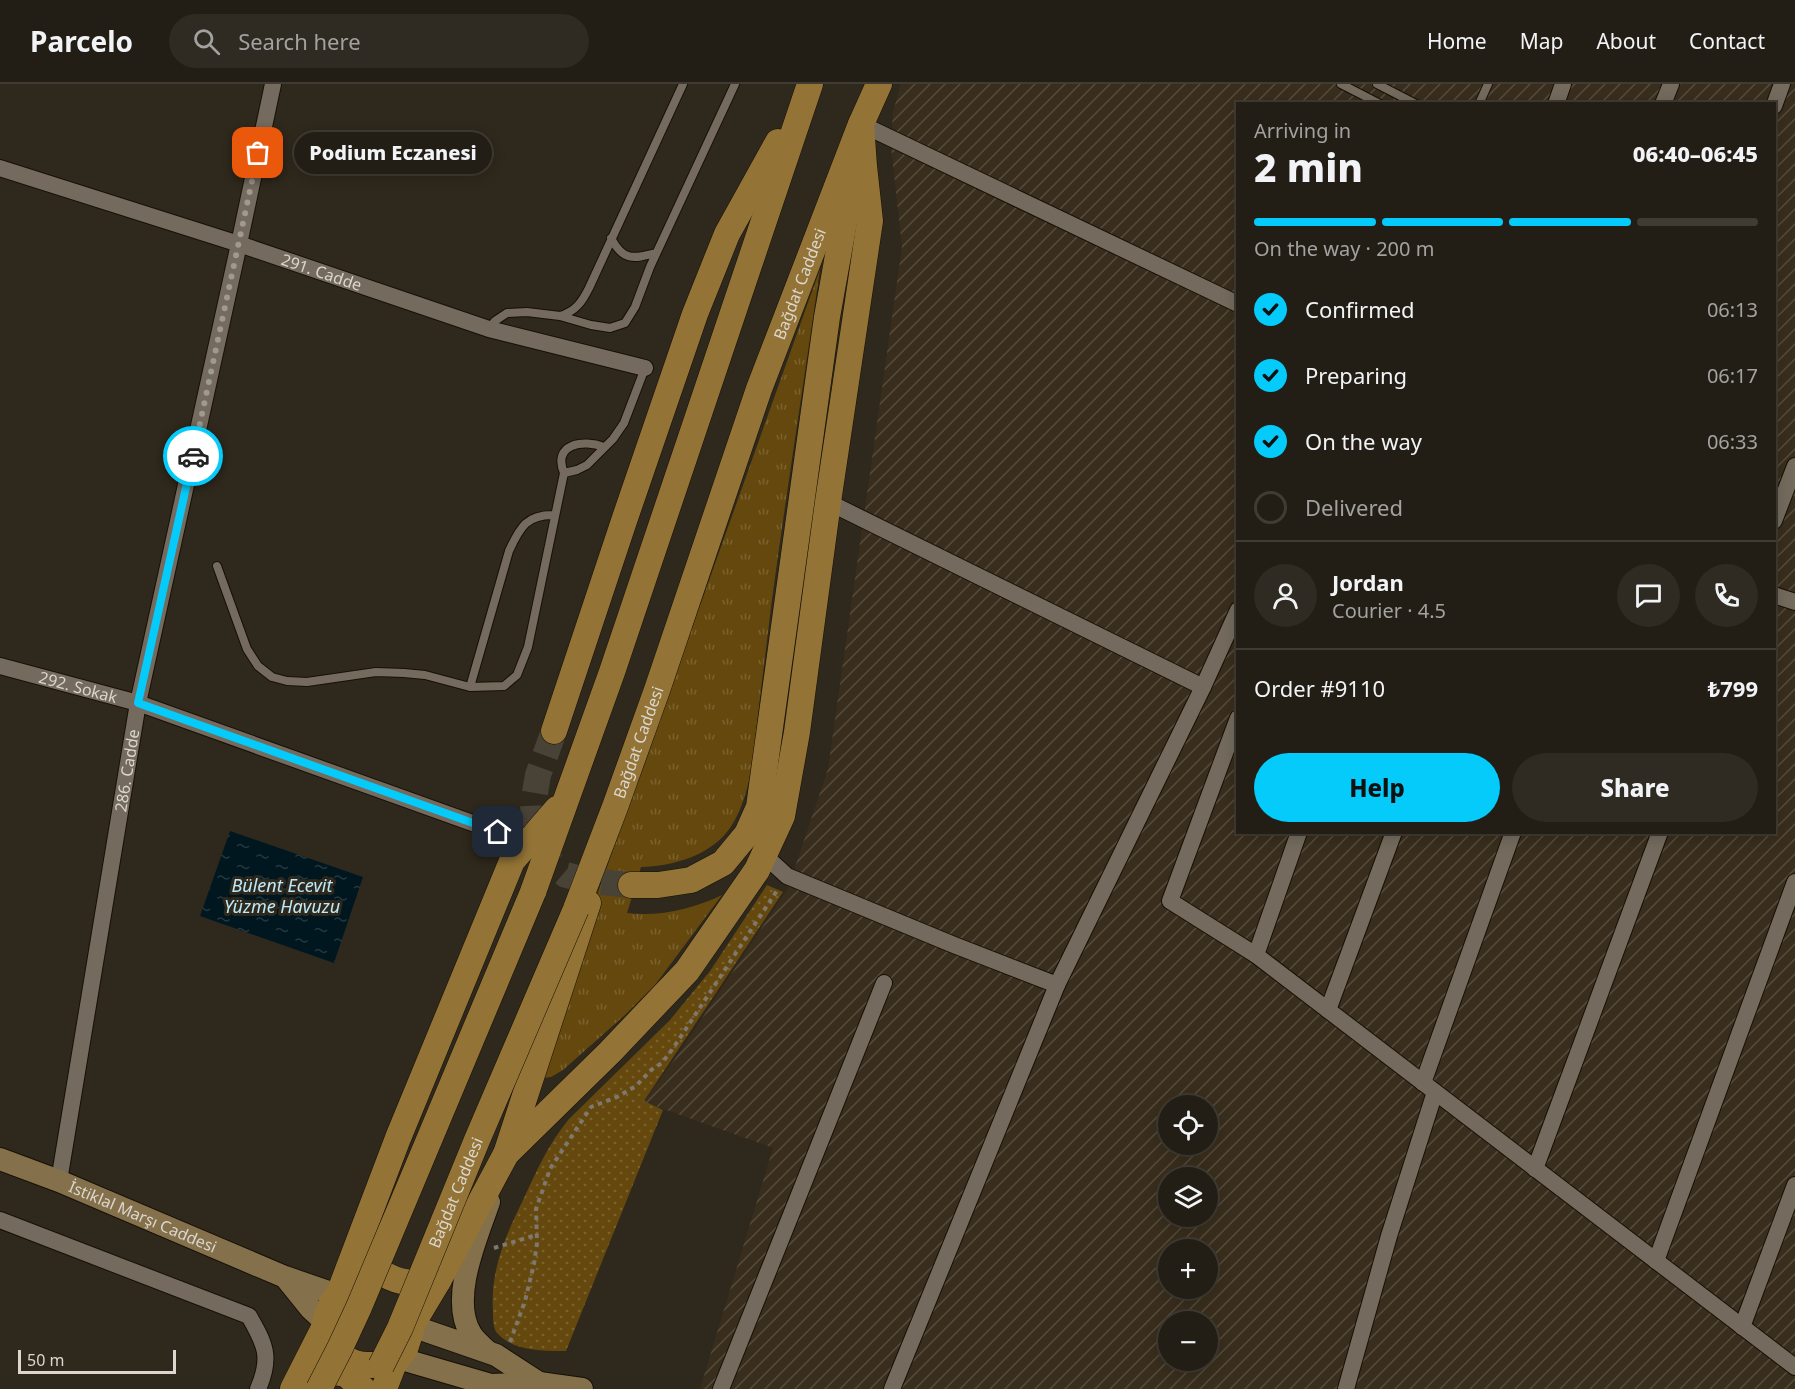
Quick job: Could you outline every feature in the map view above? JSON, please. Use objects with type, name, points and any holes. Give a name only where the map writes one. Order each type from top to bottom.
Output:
[{"type":"main road","points":[[554,731],[628,508],[723,244],[810,84]]},
{"type":"main road","points":[[304,1385],[340,1348],[533,892],[612,672],[810,84]]},
{"type":"main road","name":"Bağdat Caddesi","points":[[370,1389],[400,1328],[477,1140],[576,909],[661,679],[759,389],[861,124],[879,84]]},
{"type":"main road","points":[[384,1389],[397,1360],[405,1349],[413,1324],[506,1154],[687,971],[757,870],[782,816],[870,221],[861,124]]},
{"type":"main road","points":[[631,885],[658,885],[691,880],[723,863],[747,834],[759,807],[827,318],[861,124]]},
{"type":"main road","points":[[304,1385],[332,1303],[339,1293],[359,1244],[398,1138],[512,861],[569,793]]},
{"type":"main road","points":[[539,1383],[496,1356],[471,1334],[466,1324],[463,1289],[471,1254],[580,929],[615,807]]},
{"type":"main road","name":"İstiklal Marşı Caddesi","points":[[0,1159],[59,1181],[285,1277],[339,1293]]},
{"type":"main road","points":[[359,1244],[372,1264],[391,1279],[424,1284],[438,1281]]},
{"type":"main road","points":[[285,1277],[325,1325],[336,1350],[346,1359],[358,1365],[370,1366],[397,1360],[491,1385],[539,1383],[582,1389]]},
{"type":"main road","points":[[339,1293],[372,1286],[383,1289],[402,1304],[413,1324],[496,1356]]},
{"type":"main road","points":[[304,1385],[311,1372],[334,1371],[346,1374],[363,1389]]},
{"type":"street","name":"286. Cadde","points":[[59,1181],[138,703],[273,84]]},
{"type":"street","points":[[1557,102],[1563,84]]},
{"type":"street","points":[[1665,102],[1671,84]]},
{"type":"street","points":[[1775,102],[1782,84]]},
{"type":"street","points":[[861,124],[1236,303]]},
{"type":"street","name":"291. Cadde","points":[[0,168],[239,244],[489,329],[645,368]]},
{"type":"street","points":[[1776,516],[1795,466]]},
{"type":"street","points":[[828,502],[1203,687]]},
{"type":"street","points":[[1776,596],[1795,602]]},
{"type":"street","points":[[892,1389],[1057,985],[1203,687],[1236,614]]},
{"type":"street","name":"292. Sokak","points":[[0,666],[138,703],[528,843]]},
{"type":"street","points":[[1236,723],[1170,901],[1256,955],[1795,1367]]},
{"type":"street","points":[[1256,955],[1298,834]]},
{"type":"street","points":[[1328,1010],[1393,834]]},
{"type":"street","points":[[1346,1389],[1429,1087],[1512,834]]},
{"type":"street","points":[[1535,1169],[1659,834]]},
{"type":"street","points":[[764,855],[787,876],[1057,985]]},
{"type":"street","points":[[1656,1261],[1795,882]]},
{"type":"street","points":[[721,1389],[884,983]]},
{"type":"street","points":[[1742,1327],[1795,1185]]},
{"type":"street","points":[[0,1220],[249,1316],[265,1345],[265,1374],[258,1389]]},
{"type":"lane","points":[[560,316],[571,312],[581,303],[589,288],[683,84]]},
{"type":"lane","points":[[489,329],[495,321],[507,313],[527,312],[560,316],[610,328],[625,323],[635,307],[656,254],[735,84]]},
{"type":"lane","points":[[1341,84],[1376,102]]},
{"type":"lane","points":[[1377,84],[1412,102]]},
{"type":"lane","points":[[1480,102],[1488,84]]},
{"type":"lane","points":[[612,238],[617,249],[624,255],[634,258],[656,254]]},
{"type":"lane","points":[[564,473],[586,465],[614,439],[624,423],[645,368]]},
{"type":"lane","points":[[217,566],[247,648],[258,666],[272,677],[287,681],[307,682],[376,672],[404,673],[425,675],[470,687],[504,686],[518,675],[528,647],[564,473],[560,465],[561,458],[570,446],[591,444],[604,447]]},
{"type":"lane","points":[[470,687],[509,551],[516,536],[533,517],[555,515]]},
{"type":"path","points":[[496,1356],[528,1290],[534,1264],[536,1209],[550,1169],[591,1107],[617,1097],[636,1086],[651,1070],[662,1063],[787,876]]},
{"type":"path","points":[[471,1254],[536,1235]]},
{"type":"shaded area","points":[[901,84],[1795,84],[1795,1389],[700,1389],[773,1148],[644,1102],[788,888],[828,769],[902,247],[891,147],[893,112]]},
{"type":"green space","points":[[820,269],[771,607],[753,759],[743,802],[730,828],[712,846],[678,862],[641,867],[627,913],[652,914],[676,911],[722,895],[655,985],[563,1070],[551,1077],[542,1078],[535,1069]]},
{"type":"green space","points":[[767,885],[783,892],[644,1101],[663,1110],[566,1351],[530,1349],[512,1344],[497,1333],[495,1328],[493,1320],[494,1281],[505,1239],[544,1157],[569,1119],[670,1020],[710,971]]},
{"type":"water","name":"Bülent Ecevit Yüzme Havuzu","points":[[230,831],[363,877],[334,963],[200,916]]},
{"type":"tunnel","points":[[554,731],[538,775],[533,804],[534,830],[546,858],[566,875],[590,881],[631,885]]},
{"type":"way so far","points":[[193,456],[258,153]]},
{"type":"place","name":"Podium Eczanesi","points":[[258,153]]},
{"type":"route","points":[[193,456],[138,703],[498,832]]}]
